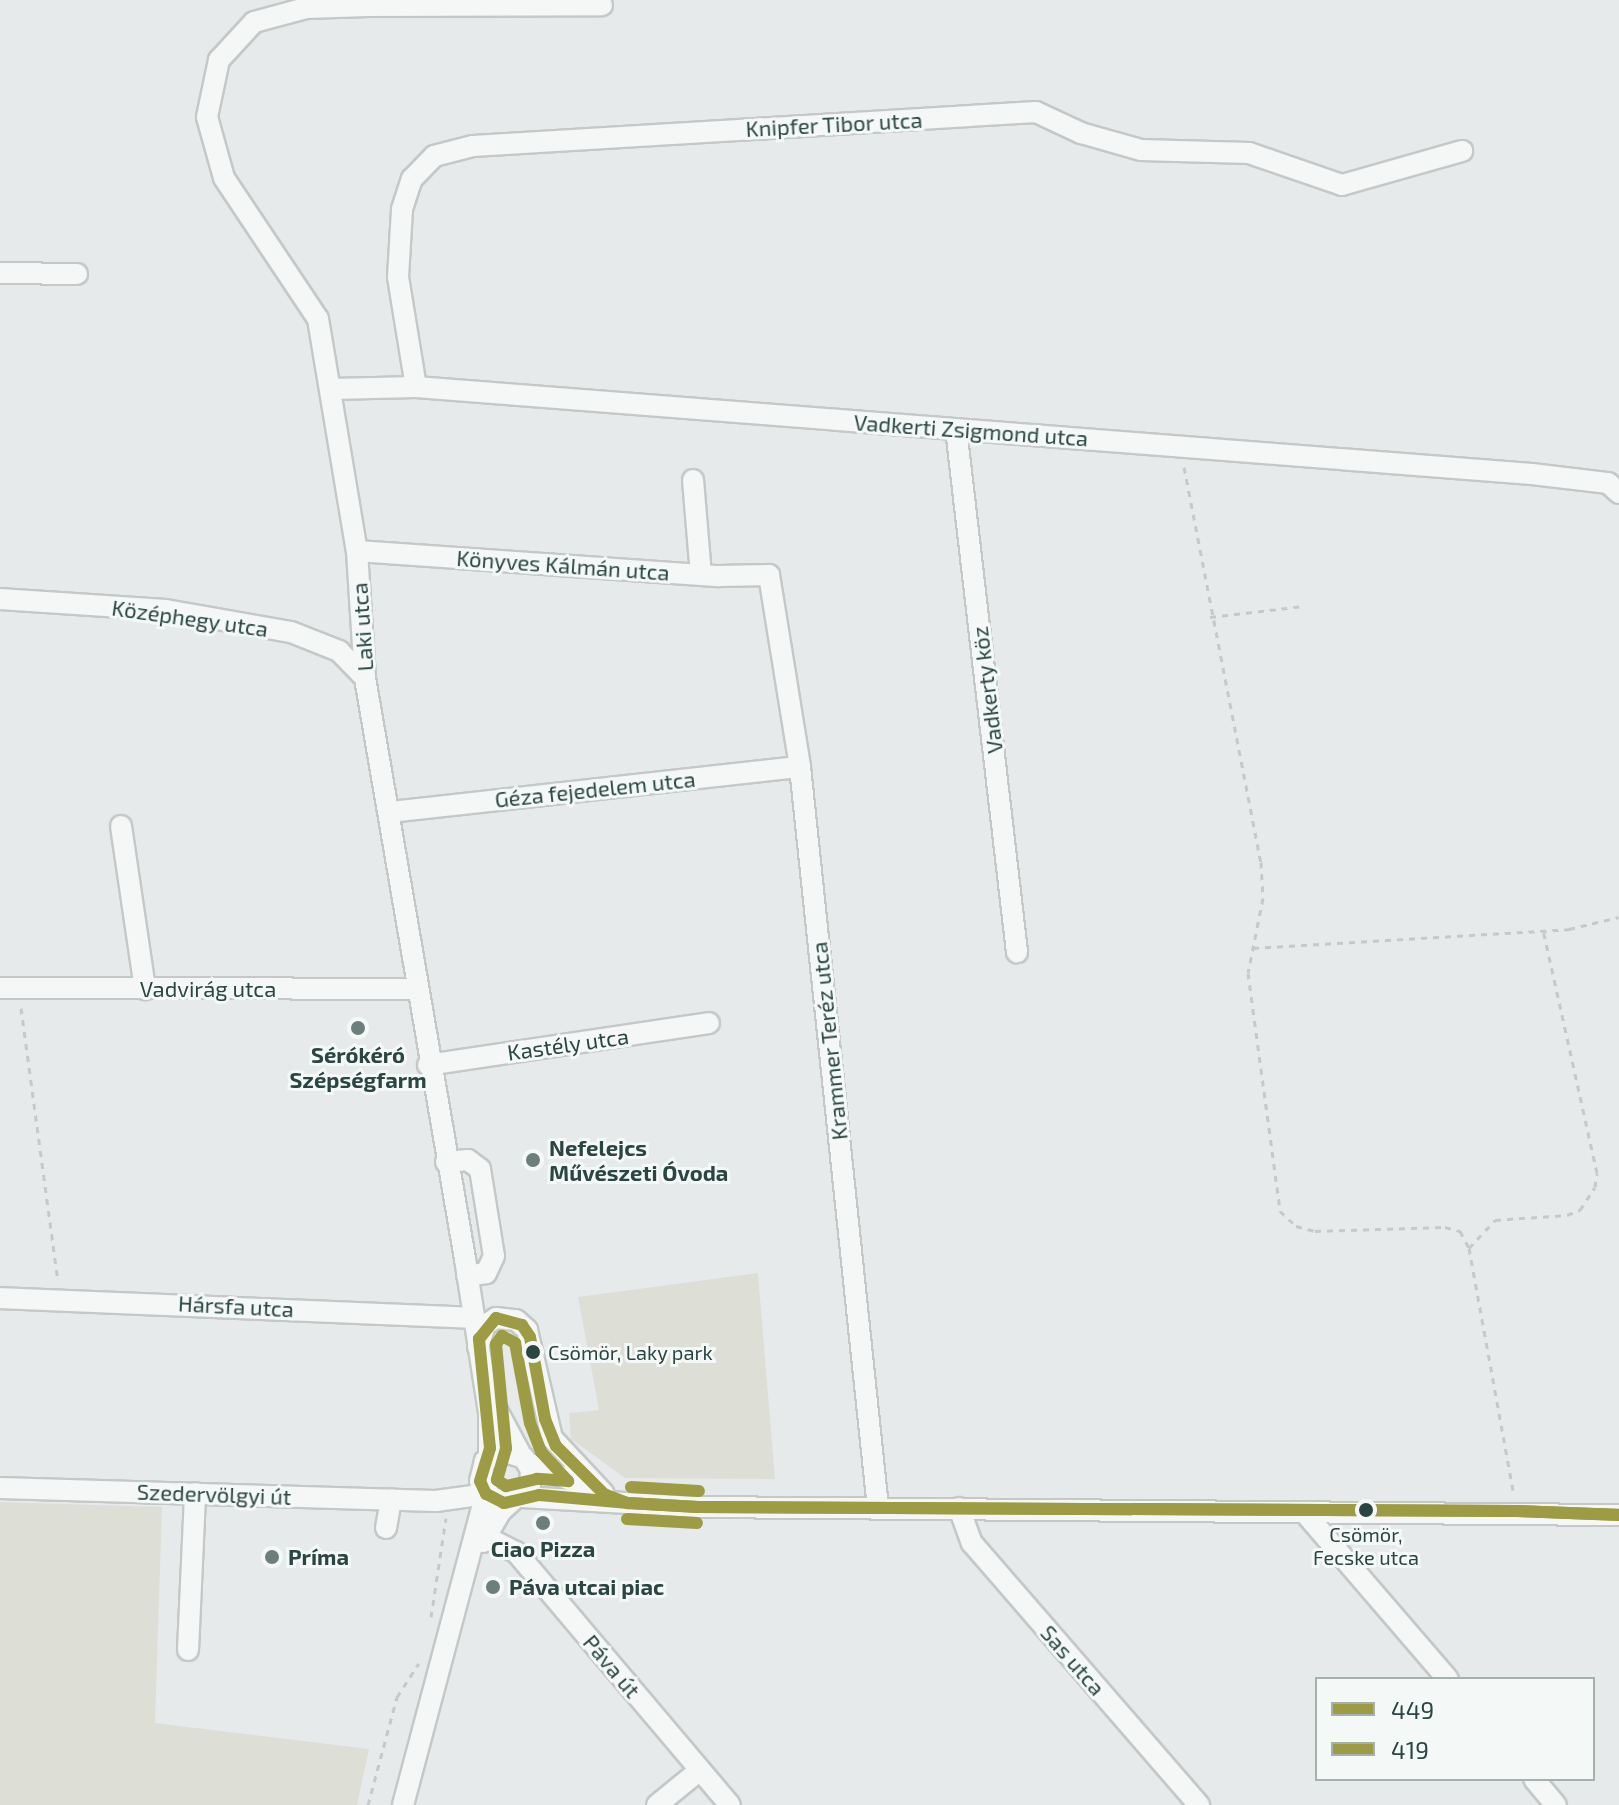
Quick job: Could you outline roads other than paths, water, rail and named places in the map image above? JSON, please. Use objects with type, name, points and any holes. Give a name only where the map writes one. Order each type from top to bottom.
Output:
[{"type":"street","name":"Laki utca","points":[[485,1462],[485,1387],[428,1065],[390,812],[365,678],[357,551],[318,319],[224,178],[207,117],[219,60],[254,22],[306,8],[372,3],[602,5]]},
{"type":"street","name":"Knipfer Tibor utca","points":[[416,387],[398,277],[402,209],[412,179],[434,156],[473,146],[1036,112],[1081,133],[1141,150],[1249,153],[1342,185],[1462,151]]},
{"type":"street","points":[[0,273],[77,274]]},
{"type":"street","name":"Vadkerti Zsigmond utca","points":[[332,389],[416,387],[1181,446],[1614,488]]},
{"type":"street","name":"Vadkerty köz","points":[[956,429],[1017,952]]},
{"type":"street","points":[[693,480],[701,575]]},
{"type":"street","name":"Könyves Kálmán utca","points":[[357,551],[701,575],[769,575]]},
{"type":"street","name":"Krammer Teréz utca","points":[[769,575],[800,767],[878,1508]]},
{"type":"street","name":"Középhegy utca","points":[[0,599],[166,610],[291,632],[339,651],[365,678]]},
{"type":"street","name":"Géza fejedelem utca","points":[[390,812],[800,767]]},
{"type":"street","points":[[121,826],[145,989]]},
{"type":"street","name":"Vadvirág utca","points":[[9,988],[416,989]]},
{"type":"street","name":"Kastély utca","points":[[428,1065],[709,1023]]},
{"type":"street","points":[[446,1162],[468,1160],[480,1169],[494,1256],[486,1273],[467,1276]]},
{"type":"street","name":"Hársfa utca","points":[[0,1298],[60,1298],[473,1318]]},
{"type":"street","points":[[478,1347],[481,1331],[496,1318],[516,1320],[527,1330],[545,1419],[556,1446],[604,1494]]},
{"type":"street","name":"Laki utca","points":[[485,1387],[524,1459]]},
{"type":"street","points":[[524,1459],[556,1446]]},
{"type":"street","points":[[403,1805],[480,1542],[486,1494],[480,1481],[485,1462],[502,1451],[628,1503]]},
{"type":"street","points":[[480,1542],[530,1485],[524,1459]]},
{"type":"street","name":"Szedervölgyi út","points":[[437,1506],[485,1462]]},
{"type":"street","name":"Szedervölgyi út","points":[[0,1488],[391,1499],[437,1506],[486,1494]]},
{"type":"street","points":[[188,1650],[195,1493]]},
{"type":"street","points":[[486,1494],[516,1500],[878,1508],[1305,1513],[1517,1511],[1619,1515]]},
{"type":"street","points":[[386,1528],[391,1499]]},
{"type":"street","points":[[437,1506],[462,1515],[480,1542]]},
{"type":"street","name":"Sas utca","points":[[959,1508],[972,1543],[1199,1805]]},
{"type":"street","points":[[1305,1513],[1446,1677]]},
{"type":"street","name":"Páva út","points":[[480,1542],[516,1552],[730,1805]]},
{"type":"street","points":[[657,1805],[700,1770]]},
{"type":"street","points":[[1536,1781],[1556,1805]]},
{"type":"place","name":"Sérókéró Szépségfarm","points":[[358,1028]]},
{"type":"place","name":"Nefelejcs Művészeti Óvoda","points":[[533,1160]]},
{"type":"place","name":"Csömör, Laky park","points":[[533,1352]]},
{"type":"place","name":"Csömör, Fecske utca","points":[[1366,1510]]},
{"type":"place","name":"Ciao Pizza","points":[[543,1523]]},
{"type":"place","name":"Príma","points":[[272,1557]]},
{"type":"place","name":"Páva utcai piac","points":[[493,1587]]}]
